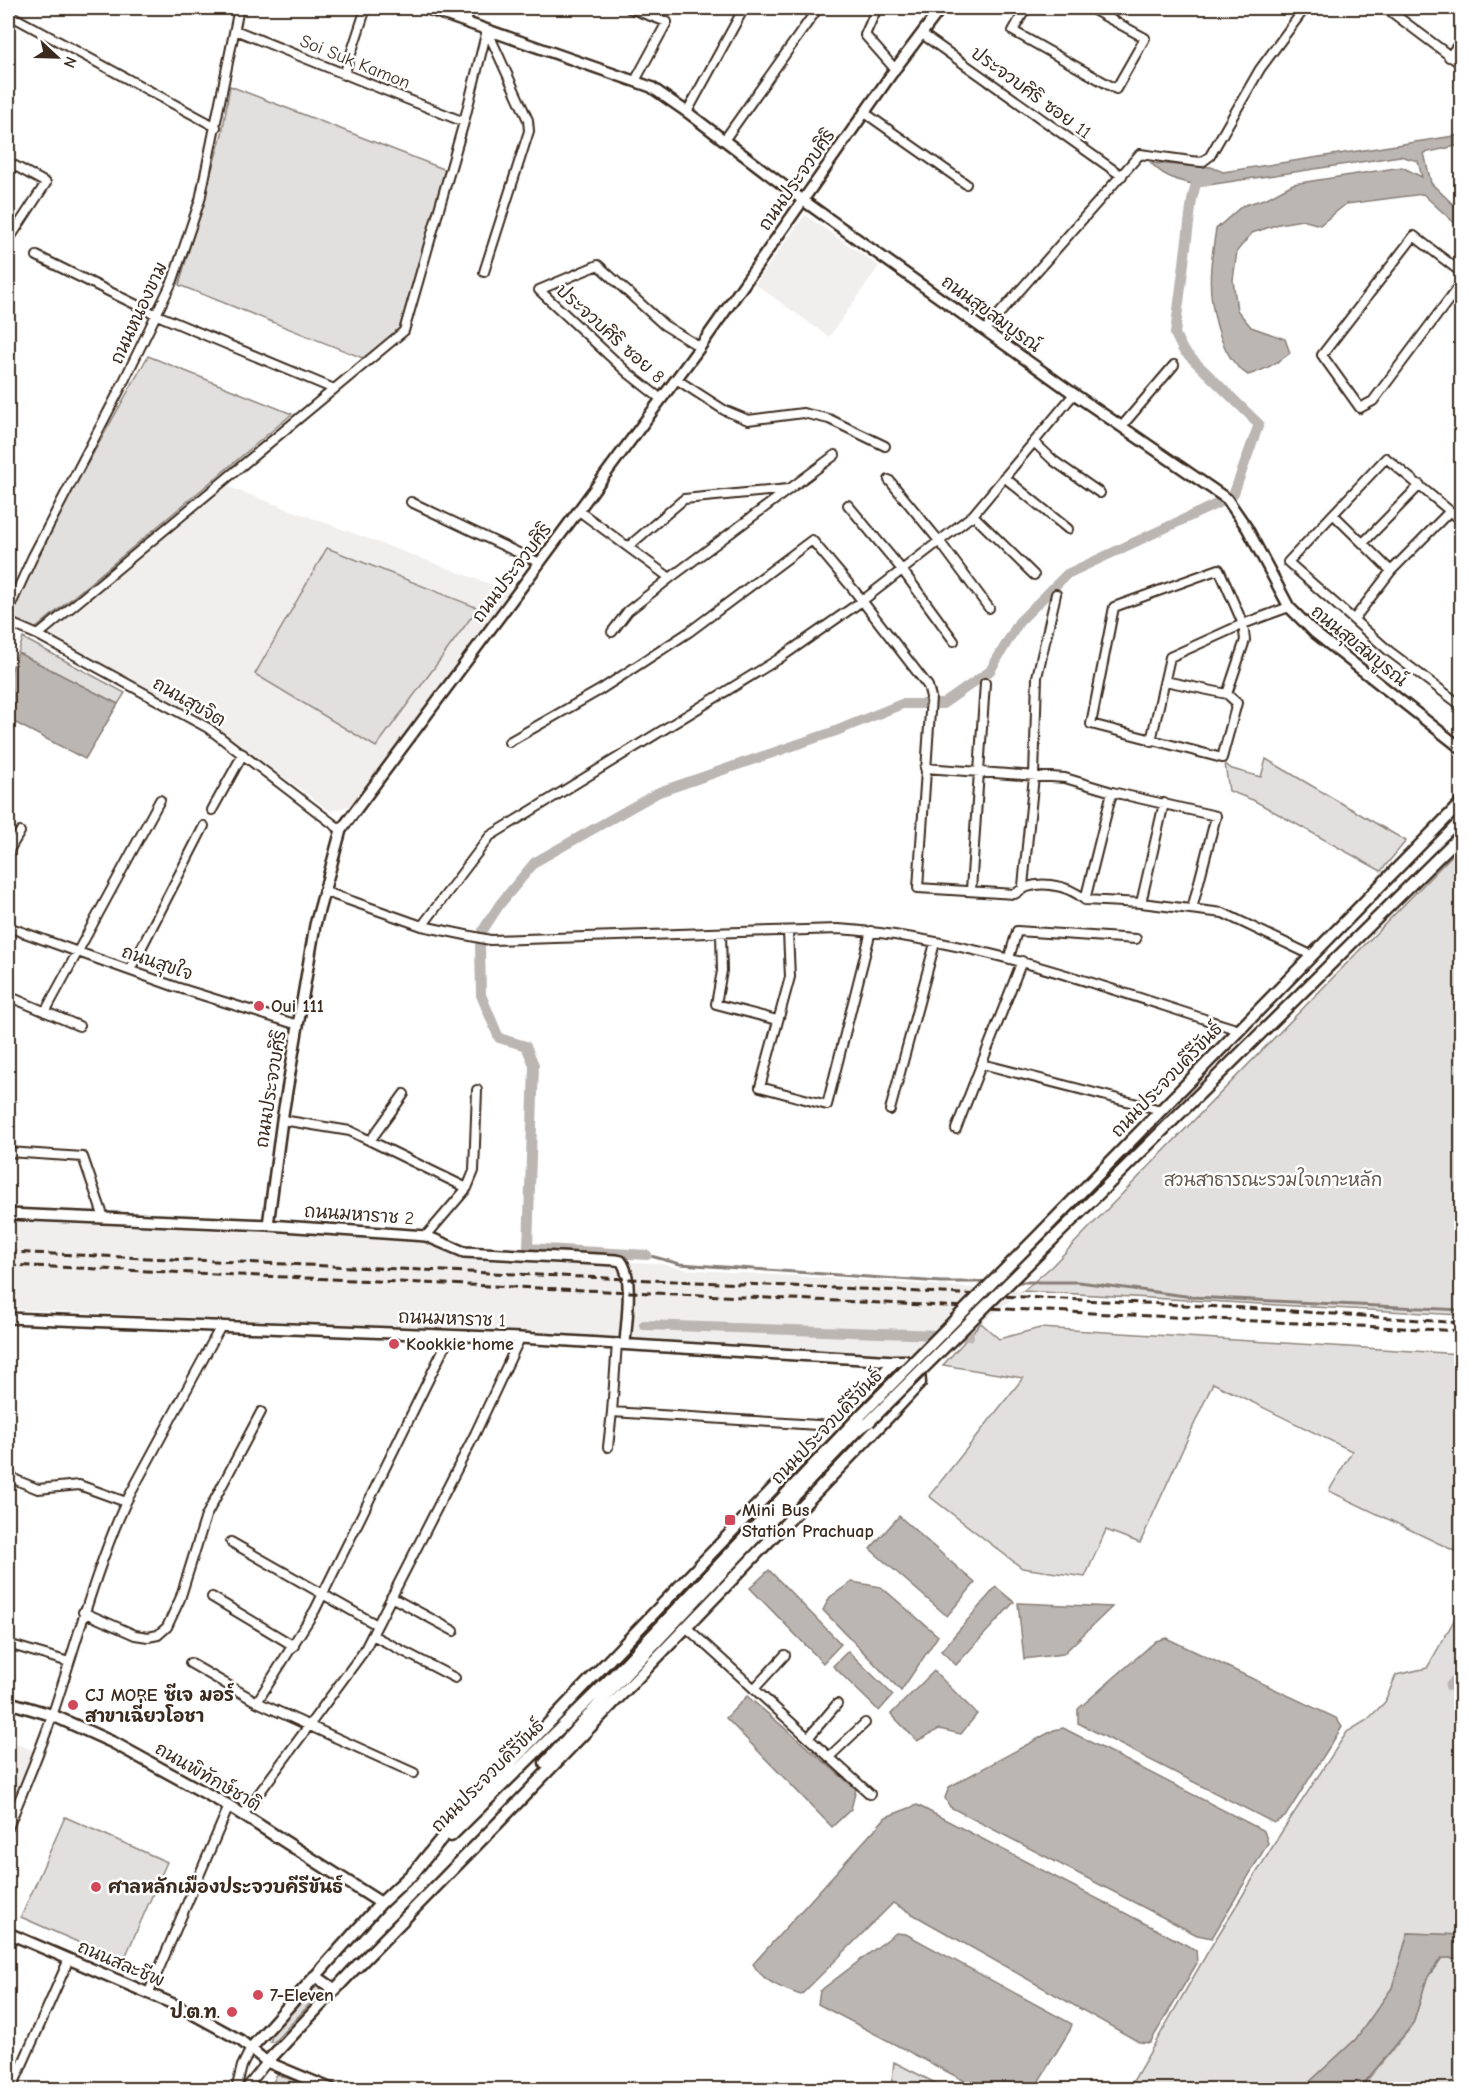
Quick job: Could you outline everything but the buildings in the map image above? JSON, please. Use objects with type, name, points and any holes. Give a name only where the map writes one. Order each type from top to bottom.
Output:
[{"type":"main road","name":"ถนนประจวบคีรีขันธ์","points":[[251,2048],[381,1904],[624,1665],[1461,802]]},
{"type":"main road","name":"ถนนประจวบคีรีขันธ์","points":[[267,2062],[628,1672],[856,1431],[865,1418],[1053,1239],[1461,834]]},
{"type":"main road","points":[[356,1968],[809,1502],[920,1383],[918,1371],[913,1366],[905,1360],[895,1361],[458,1818],[411,1876]]},
{"type":"main road","name":"ถนนพิทักษ์ชาติ","points":[[8,1702],[52,1715],[114,1743],[229,1806],[381,1904]]},
{"type":"main road","points":[[315,1976],[334,1989]]},
{"type":"street","name":"ถนนหนองขาม","points":[[8,611],[33,556],[119,391],[173,280],[200,200],[239,8]]},
{"type":"street","points":[[344,75],[366,8]]},
{"type":"street","name":"ถนนสุขสมบูรณ์","points":[[424,8],[651,87],[725,139],[804,201],[1074,394],[1227,499],[1247,528],[1288,607],[1315,633],[1461,749]]},
{"type":"street","points":[[466,22],[470,8]]},
{"type":"street","points":[[628,8],[667,22],[635,81]]},
{"type":"street","points":[[687,112],[744,8]]},
{"type":"street","points":[[725,139],[818,8]]},
{"type":"street","points":[[877,8],[865,34],[895,69]]},
{"type":"street","name":"ถนนประจวบศิริ","points":[[268,1225],[282,1120],[315,925],[341,830],[700,347],[895,69],[941,8]]},
{"type":"street","points":[[1026,8],[1013,31],[1116,89],[1145,38],[1090,8]]},
{"type":"street","points":[[985,330],[1140,154],[1202,162],[1210,156],[1260,69],[1305,8]]},
{"type":"street","points":[[1386,8],[1461,65]]},
{"type":"street","points":[[8,14],[216,127]]},
{"type":"street","name":"Soi Suk Kamon","points":[[235,30],[464,122]]},
{"type":"street","points":[[38,635],[404,331],[464,122],[487,30]]},
{"type":"street","points":[[484,272],[529,131],[528,120],[487,30]]},
{"type":"street","name":"ประจวบศิริ ซอย 11","points":[[922,34],[1122,176]]},
{"type":"street","points":[[1449,57],[1461,40]]},
{"type":"street","points":[[865,112],[966,184]]},
{"type":"street","points":[[8,162],[46,183],[8,241]]},
{"type":"street","points":[[1461,273],[1414,236],[1322,356],[1360,408],[1373,401],[1461,282]]},
{"type":"street","points":[[37,256],[157,315],[334,389]]},
{"type":"street","name":"ประจวบศิริ ซอย 8","points":[[661,399],[628,373],[539,290],[598,265],[664,326],[700,347]]},
{"type":"street","points":[[1122,426],[1174,365]]},
{"type":"street","points":[[676,379],[724,410],[748,420],[803,413],[829,419],[885,446]]},
{"type":"street","points":[[422,926],[490,836],[777,660],[862,601],[940,542],[973,515],[1074,394]]},
{"type":"street","points":[[1034,442],[1054,461],[1100,493]]},
{"type":"street","points":[[612,632],[628,611],[835,455]]},
{"type":"street","points":[[1461,521],[1386,458],[1288,562],[1389,651],[1461,706]]},
{"type":"street","points":[[1004,477],[1068,529]]},
{"type":"street","points":[[889,480],[940,542],[989,608]]},
{"type":"street","points":[[1363,543],[1420,485]]},
{"type":"street","points":[[629,546],[684,498],[790,489]]},
{"type":"street","points":[[411,502],[540,562]]},
{"type":"street","points":[[848,505],[903,571],[954,641]]},
{"type":"street","points":[[579,511],[670,578]]},
{"type":"street","points":[[1354,619],[1391,571],[1450,511]]},
{"type":"street","points":[[1333,514],[1391,571]]},
{"type":"street","points":[[973,515],[1034,575]]},
{"type":"street","points":[[509,742],[600,690],[689,632],[812,540],[928,686],[931,697],[918,888],[1015,894],[1023,886],[1034,776],[1037,677],[1056,594]]},
{"type":"street","points":[[1166,681],[1227,694],[1237,703],[1222,758],[1091,724],[1114,607],[1220,570],[1243,624],[1245,640],[1227,694]]},
{"type":"street","points":[[1151,741],[1170,657],[1243,624],[1288,607]]},
{"type":"street","name":"ถนนสุขจิต","points":[[8,622],[38,635],[208,728],[341,830]]},
{"type":"street","points":[[971,890],[985,683]]},
{"type":"street","points":[[212,810],[243,754]]},
{"type":"street","points":[[925,768],[1065,778],[1112,792],[1216,816],[1192,909]]},
{"type":"street","points":[[1085,900],[1112,792]]},
{"type":"street","points":[[45,1012],[160,800]]},
{"type":"street","points":[[1141,903],[1164,803]]},
{"type":"street","points":[[130,970],[204,826]]},
{"type":"street","points":[[8,852],[20,832]]},
{"type":"street","points":[[1023,886],[1047,884],[1077,893],[1085,900],[1141,903],[1223,913],[1311,955]]},
{"type":"street","points":[[323,891],[422,926],[490,940],[788,932],[838,928],[871,931],[1022,961],[1239,1030]]},
{"type":"street","name":"ถนนสุขใจ","points":[[8,927],[176,987],[298,1025]]},
{"type":"street","points":[[788,932],[790,977],[760,1087],[826,1105],[871,931]]},
{"type":"street","points":[[1009,958],[1017,931],[1136,939]]},
{"type":"street","points":[[721,934],[722,971],[716,1004],[777,1020]]},
{"type":"street","points":[[890,1110],[934,943]]},
{"type":"street","points":[[956,1129],[1022,961]]},
{"type":"street","points":[[8,996],[79,1026]]},
{"type":"street","points":[[982,1064],[1161,1110]]},
{"type":"street","points":[[426,1236],[467,1188],[474,1172],[477,1090]]},
{"type":"street","points":[[370,1141],[404,1094]]},
{"type":"street","points":[[282,1120],[350,1131],[467,1188]]},
{"type":"street","points":[[8,1152],[83,1157],[104,1218]]},
{"type":"street","name":"ถนนมหาราช 2","points":[[8,1214],[268,1225],[426,1236],[464,1252],[621,1261],[626,1271],[627,1303],[621,1344]]},
{"type":"street","name":"ถนนมหาราช 1","points":[[8,1318],[520,1338],[895,1361]]},
{"type":"street","points":[[8,1828],[52,1715],[83,1612],[115,1526],[221,1326]]},
{"type":"street","points":[[257,1702],[294,1646],[324,1594],[450,1336]]},
{"type":"street","points":[[243,1815],[364,1651],[475,1434],[520,1338]]},
{"type":"street","points":[[608,1447],[621,1344]]},
{"type":"street","points":[[83,1612],[135,1635],[148,1637],[158,1635],[166,1627],[180,1599],[206,1516],[261,1412]]},
{"type":"street","points":[[612,1412],[833,1426]]},
{"type":"street","points":[[8,1473],[16,1480],[38,1489],[80,1485],[126,1502]]},
{"type":"street","points":[[231,1542],[377,1625]]},
{"type":"street","points":[[213,1597],[294,1646]]},
{"type":"street","points":[[391,1597],[454,1631]]},
{"type":"street","points":[[686,1628],[870,1794]]},
{"type":"street","points":[[372,1635],[455,1678]]},
{"type":"street","points":[[8,1644],[69,1662]]},
{"type":"street","points":[[754,1689],[785,1655]]},
{"type":"street","points":[[190,1663],[257,1702],[414,1773]]},
{"type":"street","points":[[808,1738],[837,1704]]},
{"type":"street","points":[[829,1757],[865,1723]]},
{"type":"street","points":[[149,1992],[229,1806]]},
{"type":"street","name":"ถนนสละชีพ","points":[[8,1933],[149,1992],[230,2034],[267,2062],[334,2090]]},
{"type":"street","points":[[11,2090],[69,1959]]},
{"type":"street","name":"ถนนประจวบคีรีขันธ์","points":[[236,2090],[242,2066],[251,2048]]},
{"type":"street","name":"ถนนประจวบคีรีขันธ์","points":[[245,2090],[267,2062]]},
{"type":"shaded area","points":[[1461,135],[1461,145],[1424,153],[1431,183],[1461,212],[1461,229],[1423,194],[1346,204],[1320,225],[1302,220],[1279,224],[1252,233],[1237,251],[1233,280],[1237,310],[1251,327],[1285,339],[1290,353],[1270,366],[1248,375],[1238,367],[1222,342],[1213,311],[1210,280],[1216,229],[1242,206],[1267,198],[1293,184],[1402,167],[1422,177],[1418,161],[1400,156],[1208,185],[1177,180],[1163,173],[1151,163],[1211,167],[1223,172]]},
{"type":"shaded area","points":[[805,215],[879,266],[829,337],[755,284]]},
{"type":"shaded area","points":[[226,486],[509,591],[352,805],[330,811],[206,720],[48,634]]},
{"type":"shaded area","points":[[18,653],[118,704],[85,759],[8,719],[8,679]]},
{"type":"shaded area","points":[[8,1221],[417,1240],[462,1256],[658,1263],[684,1269],[1023,1291],[981,1323],[906,1355],[363,1325],[8,1309]]},
{"type":"shaded area","points":[[899,1516],[975,1583],[947,1616],[870,1549]]},
{"type":"shaded area","points":[[769,1570],[841,1644],[823,1663],[750,1588]]},
{"type":"shaded area","points":[[852,1582],[881,1587],[938,1636],[901,1691],[823,1610],[830,1597]]},
{"type":"shaded area","points":[[996,1587],[1014,1602],[956,1665],[941,1651]]},
{"type":"shaded area","points":[[1018,1603],[1112,1607],[1063,1654],[1024,1659]]},
{"type":"shaded area","points":[[1166,1638],[1336,1718],[1342,1727],[1285,1817],[1274,1823],[1078,1723],[1078,1709],[1156,1641]]},
{"type":"shaded area","points":[[848,1651],[893,1695],[879,1711],[833,1666]]},
{"type":"shaded area","points":[[934,1671],[977,1714],[961,1734],[939,1729],[917,1741],[891,1714]]},
{"type":"shaded area","points":[[747,1696],[856,1789],[851,1809],[832,1827],[726,1718]]},
{"type":"shaded area","points":[[1063,1728],[1264,1831],[1268,1843],[1212,1938],[1197,1935],[950,1807],[945,1798],[949,1787],[1054,1730]]},
{"type":"shaded area","points":[[8,1741],[33,1750],[8,1815]]},
{"type":"shaded area","points":[[917,1805],[1196,1950],[1197,1963],[1150,2043],[1139,2042],[893,1903],[801,1995],[767,1980],[757,1970],[753,1964],[886,1817]]},
{"type":"shaded area","points":[[896,1933],[906,1934],[1072,2024],[1034,2089],[980,2089],[818,2004],[820,1991]]},
{"type":"shaded area","points":[[1408,1933],[1461,1935],[1461,1958],[1441,1958],[1427,1978],[1413,2024],[1359,2089],[1302,2089],[1356,2039],[1392,1988]]},
{"type":"green space","points":[[230,86],[446,170],[400,328],[365,359],[179,285],[222,134]]},
{"type":"green space","points":[[148,356],[292,414],[35,629],[10,617],[35,557]]},
{"type":"green space","points":[[327,548],[478,608],[376,747],[255,674]]},
{"type":"green space","points":[[23,638],[125,693],[118,704],[18,653]]},
{"type":"green space","points":[[1266,759],[1406,841],[1381,871],[1253,800],[1229,791],[1225,764],[1232,769],[1261,777]]},
{"type":"green space","name":"สวนสาธารณะรวมใจเกาะหลัก","points":[[1461,846],[1461,1315],[1023,1291],[1051,1267]]},
{"type":"green space","points":[[981,1323],[999,1339],[1040,1328],[1461,1354],[1461,1554],[1329,1491],[1352,1451],[1213,1383],[1140,1543],[1106,1530],[1085,1577],[1022,1568],[929,1496],[1023,1378],[943,1365]]},
{"type":"green space","points":[[1461,1608],[1461,1935],[1408,1933],[1392,1988],[1356,2039],[1302,2089],[1128,2090],[1209,1950],[1347,1732],[1367,1720],[1385,1702],[1396,1675],[1427,1668]]},
{"type":"green space","points":[[65,1817],[167,1862],[123,1962],[21,1917]]},
{"type":"green space","points":[[1442,1958],[1461,1958],[1461,2089],[1359,2090],[1413,2025],[1427,1978]]},
{"type":"green space","points":[[317,1986],[322,1991],[274,2042],[270,2042],[274,2031]]},
{"type":"green space","points":[[894,2062],[947,2089],[891,2089]]},
{"type":"green space","points":[[277,2074],[315,2089],[270,2089]]},
{"type":"waterway","points":[[647,1255],[528,1248],[534,1065],[526,1046],[499,1038],[481,995],[480,944],[483,930],[500,904],[535,862],[659,792],[836,731],[902,704],[943,704],[990,671],[1019,622],[1067,574],[1227,499],[1234,493],[1259,424],[1183,350],[1175,334],[1192,200],[1196,183],[1207,181]]},
{"type":"waterway","points":[[647,1255],[680,1264],[941,1282],[988,1282]]},
{"type":"waterway","points":[[1016,1282],[1079,1282],[1193,1297],[1462,1310]]},
{"type":"waterway","points":[[644,1325],[969,1336]]},
{"type":"waterway","points":[[1450,1686],[1462,1672]]},
{"type":"railway","points":[[8,1252],[882,1290],[1263,1309],[1462,1323]]},
{"type":"railway","points":[[8,1265],[1462,1331]]},
{"type":"place","name":"Oui 111","points":[[259,1006]]},
{"type":"place","name":"Kookkie home","points":[[394,1344]]},
{"type":"place","name":"Mini Bus Station Prachuap","points":[[730,1520]]},
{"type":"place","name":"CJ MORE ซีเจ มอร์ สาขาเฉี่ยวโอชา","points":[[73,1705]]},
{"type":"place","name":"ศาลหลักเมืองประจวบคีรีขันธ์","points":[[96,1887]]},
{"type":"place","name":"7-Eleven","points":[[258,1995]]},
{"type":"place","name":"ป.ต.ท.","points":[[232,2012]]}]
